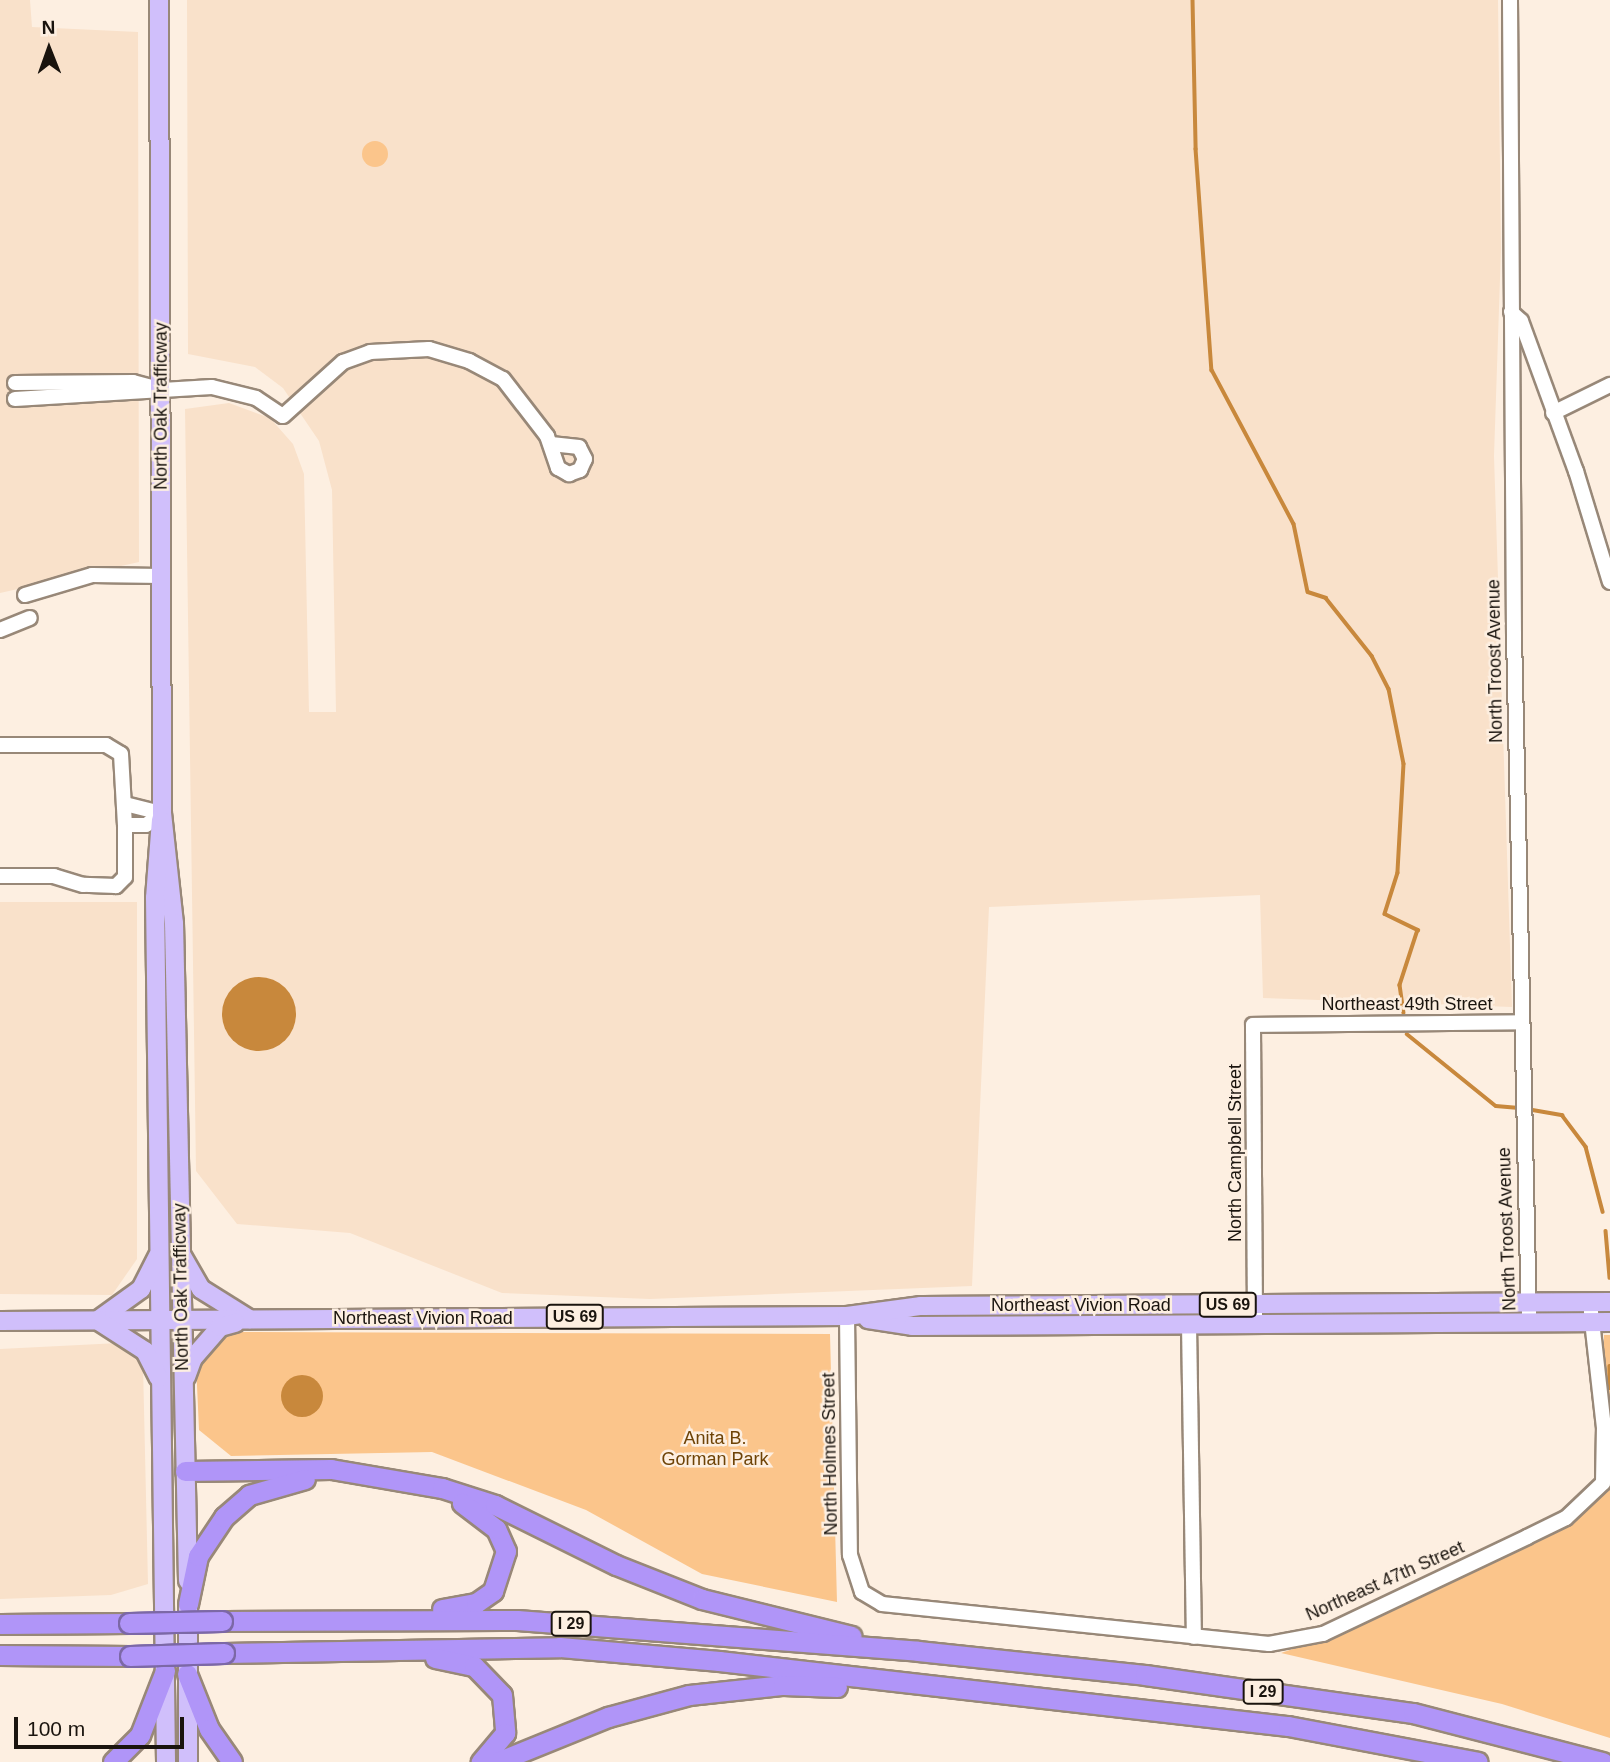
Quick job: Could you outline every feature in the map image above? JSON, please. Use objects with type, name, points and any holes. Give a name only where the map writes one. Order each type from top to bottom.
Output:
[{"type":"highway","points":[[186,1471],[331,1469],[442,1488],[495,1505],[616,1565],[702,1599],[918,1651]]},
{"type":"highway","points":[[188,1604],[198,1556],[224,1517],[249,1495],[283,1483],[349,1480],[458,1501],[496,1529],[506,1551],[501,1577],[485,1598],[380,1620]]},
{"type":"highway","name":"I 29","points":[[0,1624],[517,1620],[918,1651],[1145,1675],[1413,1713],[1603,1762]]},
{"type":"highway","name":"I 29","points":[[0,1655],[130,1656],[351,1648],[560,1647],[1288,1726],[1478,1762]]},
{"type":"highway","points":[[351,1648],[458,1660],[488,1677],[505,1703],[507,1725],[503,1740],[481,1762]]},
{"type":"highway","points":[[113,1762],[140,1735],[165,1671]]},
{"type":"highway","points":[[187,1674],[209,1729],[232,1762]]},
{"type":"highway","points":[[497,1762],[595,1721],[689,1695],[882,1682]]},
{"type":"main road","name":"North Oak Trafficway","points":[[159,0],[162,813],[174,923],[188,1559],[188,1762]]},
{"type":"main road","name":"North Oak Trafficway","points":[[162,813],[155,848],[166,1762]]},
{"type":"main road","points":[[180,1252],[201,1289],[249,1319]]},
{"type":"main road","points":[[159,1253],[141,1289],[97,1321],[145,1351],[161,1384]]},
{"type":"main road","name":"Northeast Vivion Road","points":[[0,1321],[847,1316],[921,1306],[1610,1303]]},
{"type":"main road","name":"Northeast Vivion Road","points":[[847,1316],[913,1326],[1610,1322]]},
{"type":"main road","points":[[183,1384],[193,1358],[220,1327],[249,1319]]},
{"type":"main road","points":[[160,1320],[174,1362],[176,1530],[188,1559]]},
{"type":"street","name":"North Troost Avenue","points":[[1510,0],[1520,1022],[1529,1322]]},
{"type":"street","points":[[1511,312],[1521,321],[1610,582]]},
{"type":"street","points":[[15,383],[133,382],[160,389],[236,391],[283,415],[343,362],[370,352],[429,349],[481,366],[503,379],[551,444]]},
{"type":"street","points":[[1553,412],[1610,385]]},
{"type":"street","points":[[15,399],[133,396],[160,389]]},
{"type":"street","points":[[25,594],[92,575],[162,576]]},
{"type":"street","points":[[0,630],[30,618]]},
{"type":"street","points":[[0,745],[106,744],[121,754],[125,804],[125,877],[116,886],[83,885],[54,876],[0,876]]},
{"type":"street","points":[[125,804],[162,813]]},
{"type":"street","points":[[125,825],[146,825],[162,813]]},
{"type":"street","name":"Northeast 49th Street","points":[[1295,1024],[1520,1022]]},
{"type":"street","name":"North Campbell Street","points":[[1255,1323],[1253,1025],[1295,1024]]},
{"type":"street","name":"Northeast 47th Street","points":[[859,1590],[882,1604],[1194,1637],[1269,1644],[1323,1634],[1566,1518],[1603,1483],[1604,1428],[1591,1303]]},
{"type":"street","name":"North Holmes Street","points":[[847,1316],[850,1555],[859,1590]]},
{"type":"street","points":[[1189,1324],[1194,1637]]},
{"type":"shaded area","points":[[0,0],[30,0],[32,27],[138,32],[139,562],[0,593]]},
{"type":"shaded area","points":[[187,0],[1498,0],[1501,249],[1494,456],[1512,1007],[1263,998],[1260,895],[989,907],[972,1286],[650,1299],[502,1293],[350,1233],[237,1224],[196,1171],[185,409],[229,403],[270,418],[293,444],[304,474],[309,712],[336,712],[332,490],[319,441],[283,388],[255,367],[188,354]]},
{"type":"shaded area","points":[[0,902],[137,902],[137,1259],[112,1295],[0,1294]]},
{"type":"shaded area","points":[[259,977],[273,980],[285,988],[293,1000],[296,1014],[293,1028],[285,1040],[273,1048],[259,1051],[245,1048],[233,1040],[225,1028],[222,1014],[225,1000],[233,988],[245,980]]},
{"type":"shaded area","points":[[119,1343],[143,1365],[148,1584],[111,1595],[0,1599],[0,1349]]},
{"type":"shaded area","points":[[302,1375],[317,1381],[323,1396],[317,1411],[302,1417],[287,1411],[281,1396],[287,1381]]},
{"type":"green space","points":[[375,141],[384,145],[388,154],[384,163],[375,167],[366,163],[362,154],[366,145]]},
{"type":"green space","name":"Anita B. Gorman Park","points":[[219,1332],[830,1334],[837,1602],[702,1574],[586,1510],[432,1452],[231,1456],[199,1430],[196,1363]]},
{"type":"green space","points":[[1604,1335],[1610,1335],[1610,1738],[1502,1704],[1281,1653],[1334,1635],[1566,1518],[1603,1483]]},
{"type":"waterway","points":[[1193,0],[1196,149],[1212,370],[1294,524],[1308,592],[1326,598],[1372,656],[1389,689],[1404,764],[1398,873],[1385,914],[1418,930],[1400,985],[1404,1013]]},
{"type":"waterway","points":[[1407,1034],[1496,1106],[1519,1108]]},
{"type":"waterway","points":[[1527,1109],[1562,1115],[1586,1147],[1603,1212]]},
{"type":"waterway","points":[[1606,1231],[1610,1278]]},
{"type":"waterway","points":[[1610,1366],[1610,1388]]}]
